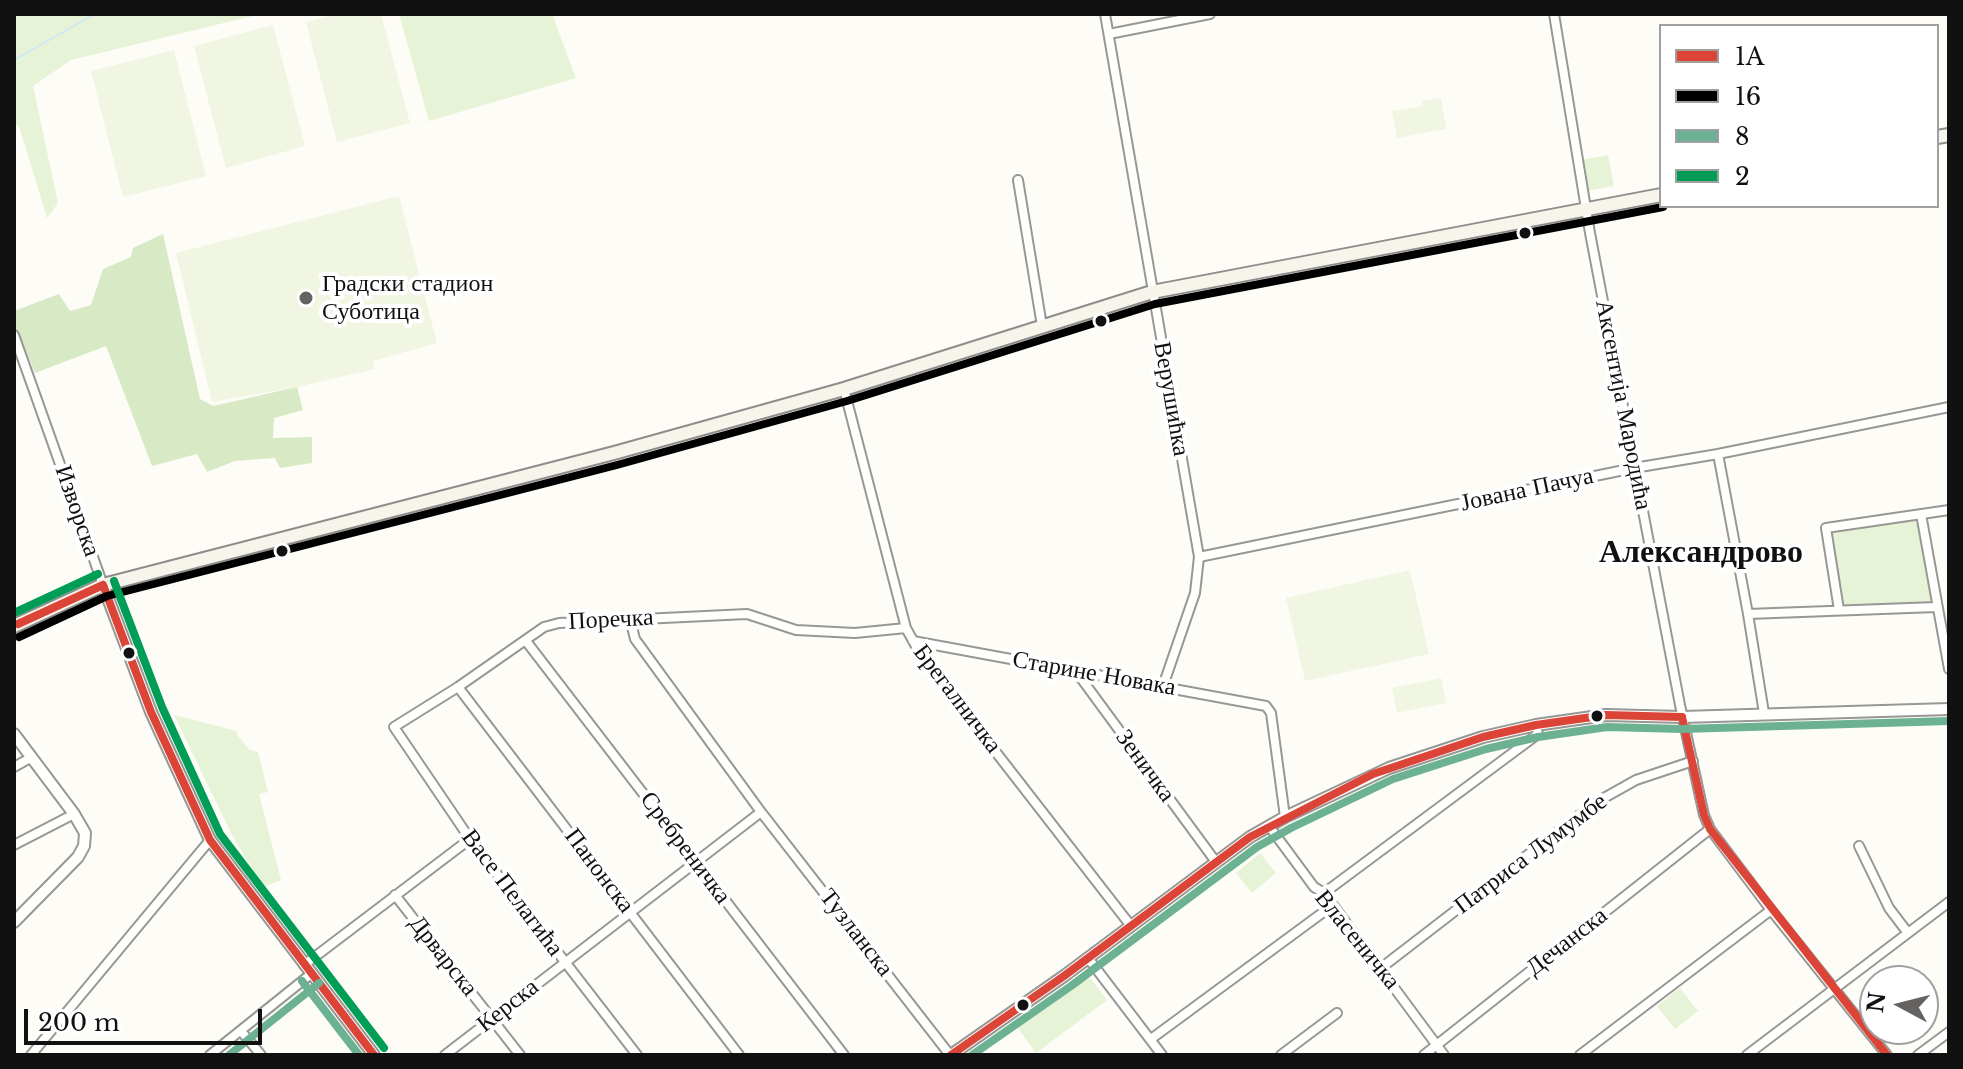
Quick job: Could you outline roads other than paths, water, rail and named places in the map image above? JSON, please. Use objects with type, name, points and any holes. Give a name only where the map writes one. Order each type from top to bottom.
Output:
[{"type":"main road","points":[[15,621],[103,585],[607,455],[844,389],[1152,292],[1659,195]]},
{"type":"street","name":"Верушићка","points":[[1105,14],[1199,557],[1195,593],[1163,686]]},
{"type":"street","points":[[1109,34],[1210,14]]},
{"type":"street","name":"Аксентија Мародића","points":[[1554,14],[1586,210],[1634,468],[1704,815],[1710,829],[1771,910],[1887,1055]]},
{"type":"street","points":[[1018,180],[1042,326]]},
{"type":"street","name":"Изворска","points":[[14,335],[151,712],[210,840],[374,1055]]},
{"type":"street","name":"Брегалничка","points":[[844,389],[906,628],[1131,926]]},
{"type":"street","name":"Јована Пачуа","points":[[1199,557],[1949,407]]},
{"type":"street","points":[[1718,454],[1764,713]]},
{"type":"street","points":[[1839,610],[1826,528],[1949,510]]},
{"type":"street","points":[[1921,514],[1949,669]]},
{"type":"street","points":[[1748,614],[1936,607]]},
{"type":"street","name":"Поречка","points":[[394,727],[544,627],[559,623],[747,614],[804,630],[876,633],[906,628]]},
{"type":"street","name":"Тузланска","points":[[630,619],[635,639],[761,812],[950,1055]]},
{"type":"street","name":"Сребреничка","points":[[526,641],[844,1055]]},
{"type":"street","name":"Старине Новака","points":[[913,641],[1265,705],[1271,713],[1285,817]]},
{"type":"street","name":"Зеничка","points":[[1075,670],[1216,862]]},
{"type":"street","name":"Панонска","points":[[458,687],[739,1055]]},
{"type":"street","points":[[950,1055],[1269,826],[1373,774],[1483,737],[1536,725],[1606,715],[1682,717],[1949,709]]},
{"type":"street","points":[[1324,893],[1538,734],[1536,725]]},
{"type":"street","name":"Васе Пелагића","points":[[394,727],[470,839],[637,1055]]},
{"type":"street","points":[[14,734],[85,833],[82,851],[14,922]]},
{"type":"street","points":[[14,767],[32,757]]},
{"type":"street","name":"Патриса Лумумбе","points":[[1381,968],[1595,803],[1636,780],[1693,761]]},
{"type":"street","name":"Керска","points":[[445,1055],[761,812]]},
{"type":"street","points":[[14,845],[74,814]]},
{"type":"street","name":"Власеничка","points":[[1269,826],[1314,887],[1324,893],[1444,1055]]},
{"type":"street","name":"Дечанска","points":[[1424,1055],[1710,829]]},
{"type":"street","points":[[210,1055],[395,895],[470,839]]},
{"type":"street","points":[[31,1055],[210,840]]},
{"type":"street","points":[[1859,846],[1889,908],[1908,933]]},
{"type":"street","name":"Дрварска","points":[[395,895],[520,1055]]},
{"type":"street","points":[[1747,1055],[1949,902]]},
{"type":"street","points":[[1151,1039],[1333,905]]},
{"type":"street","points":[[1580,1055],[1771,910]]},
{"type":"street","points":[[1088,958],[1162,1055]]},
{"type":"street","points":[[1281,1055],[1337,1013]]},
{"type":"street","points":[[241,1031],[261,1055]]},
{"type":"street","points":[[1918,1055],[1949,1032]]},
{"type":"street","points":[[1295,1045],[1302,1055]]},
{"type":"waterway","points":[[14,60],[95,14]]},
{"type":"place","name":"Градски стадион Суботица","points":[[306,298]]},
{"type":"district","name":"Александрово","points":[[1701,553]]}]
